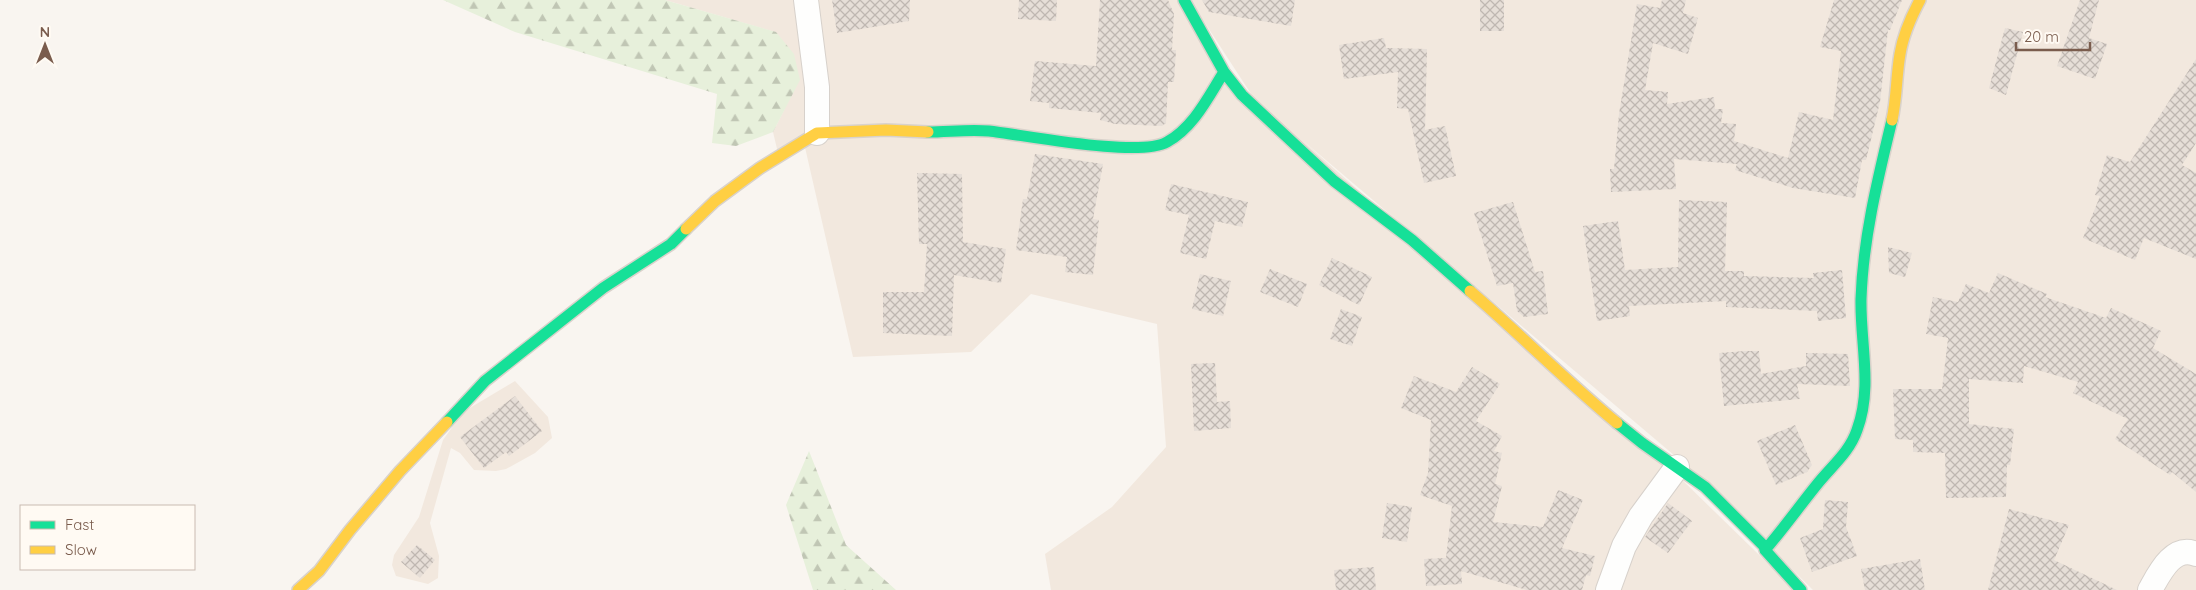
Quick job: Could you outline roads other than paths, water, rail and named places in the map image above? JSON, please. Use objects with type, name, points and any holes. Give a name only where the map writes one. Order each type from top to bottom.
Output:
[{"type":"street","points":[[806,0],[817,87],[817,133]]},
{"type":"street","points":[[1184,0],[1224,72],[1242,96],[1334,181],[1412,240],[1516,331],[1570,384],[1642,443],[1705,487],[1764,546],[1765,550],[1801,590]]},
{"type":"street","points":[[1765,550],[1823,477],[1847,452],[1858,429],[1865,403],[1866,369],[1861,311],[1862,268],[1866,234],[1878,184],[1885,141],[1897,100],[1899,58],[1910,17],[1920,0]]},
{"type":"street","points":[[298,590],[319,571],[400,470],[485,381],[603,288],[671,244],[715,201],[760,168],[817,133],[886,130],[987,131],[1078,144],[1144,148],[1166,143],[1193,121],[1224,72]]},
{"type":"street","points":[[1608,590],[1624,546],[1641,516],[1677,467]]},
{"type":"street","points":[[2150,590],[2162,568],[2175,555],[2192,552],[2196,554]]}]
